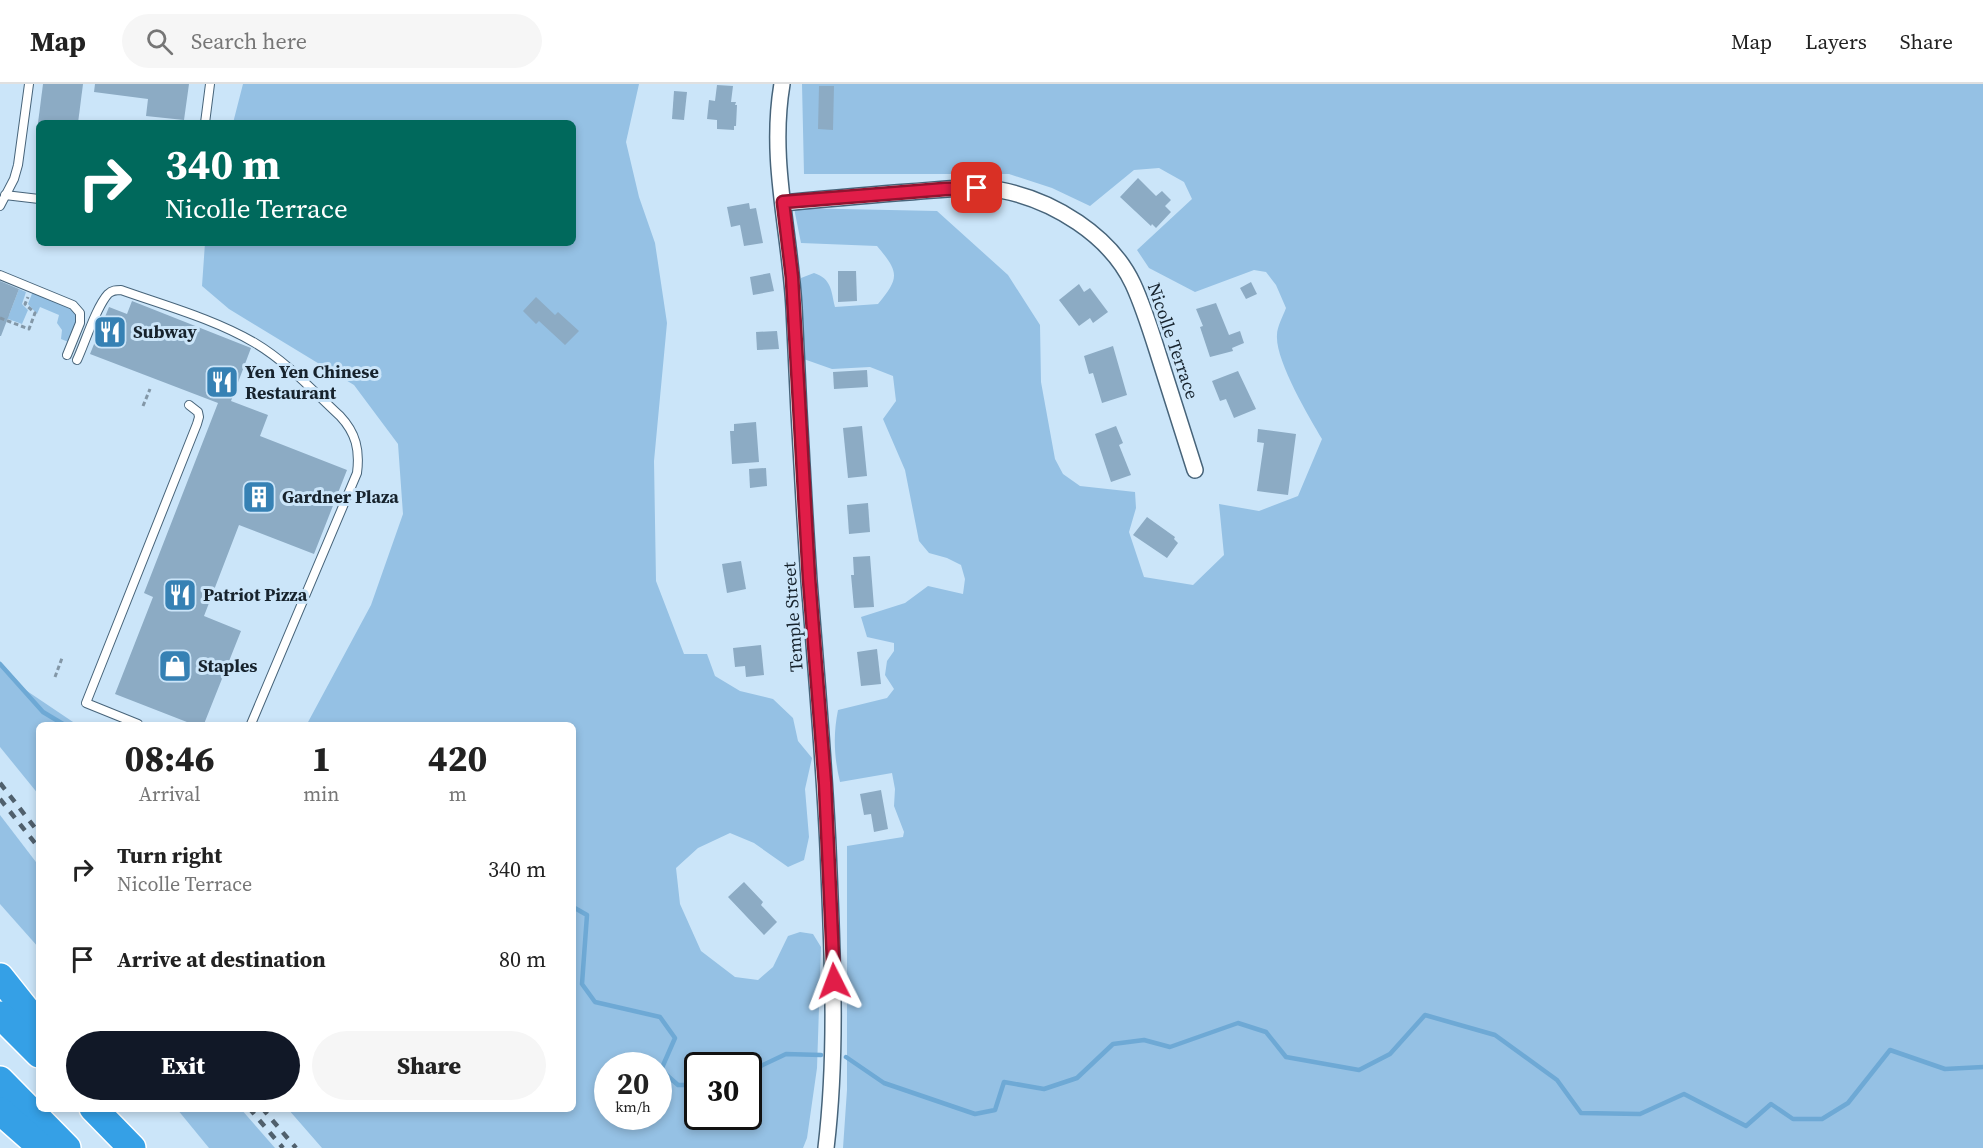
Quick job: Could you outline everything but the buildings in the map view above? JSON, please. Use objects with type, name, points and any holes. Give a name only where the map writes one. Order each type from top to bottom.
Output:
[{"type":"highway","points":[[0,976],[36,1022]]},
{"type":"highway","points":[[0,1015],[36,1051]]},
{"type":"highway","points":[[0,1080],[67,1148]]},
{"type":"highway","points":[[0,1111],[42,1148]]},
{"type":"highway","points":[[97,1112],[132,1148]]},
{"type":"highway","points":[[112,1112],[144,1148]]},
{"type":"street","name":"Temple Street","points":[[782,84],[776,139],[792,277],[809,578],[825,783],[834,981],[832,1071],[826,1148]]},
{"type":"street","name":"Nicolle Terrace","points":[[783,202],[977,188],[1000,190],[1063,214],[1105,245],[1117,258],[1132,282],[1147,318],[1195,470]]},
{"type":"lane","points":[[0,206],[18,165],[29,84]]},
{"type":"lane","points":[[205,120],[210,84]]},
{"type":"lane","points":[[5,195],[36,199]]},
{"type":"lane","points":[[0,275],[73,305],[80,313],[80,323],[67,355]]},
{"type":"lane","points":[[78,360],[108,294],[114,290],[121,290],[233,332],[257,344],[280,361],[345,421],[355,438],[359,456],[357,473],[252,722]]},
{"type":"lane","points":[[133,722],[86,703],[197,424],[198,412],[189,405]]},
{"type":"path","points":[[0,318],[29,329],[35,313],[25,304],[30,290]]},
{"type":"path","points":[[143,406],[150,389]]},
{"type":"path","points":[[55,676],[62,658]]},
{"type":"shaded area","points":[[243,84],[639,84],[626,142],[639,197],[655,243],[667,323],[654,461],[656,581],[684,654],[707,654],[715,676],[740,691],[773,699],[793,718],[798,741],[812,758],[805,789],[809,837],[804,860],[788,867],[754,843],[730,833],[698,848],[676,868],[680,904],[701,951],[735,977],[758,980],[773,967],[788,936],[800,932],[813,934],[821,947],[817,1068],[807,1138],[803,1148],[322,1148],[291,1112],[576,1112],[576,722],[308,722],[371,605],[403,514],[398,444],[354,385],[229,309],[202,286],[205,246],[576,246],[576,120],[234,120]]},
{"type":"shaded area","points":[[802,84],[1983,84],[1983,1148],[843,1148],[847,1090],[847,846],[903,837],[904,832],[894,806],[895,789],[892,773],[840,782],[835,746],[838,710],[887,698],[894,689],[885,675],[887,661],[894,651],[894,643],[867,637],[861,617],[905,603],[928,586],[963,594],[965,579],[961,565],[929,553],[919,541],[905,470],[883,419],[896,401],[893,376],[870,367],[832,369],[798,357],[801,278],[814,273],[828,282],[835,307],[878,304],[893,281],[893,269],[877,246],[801,243],[794,208],[937,211],[1008,275],[1040,325],[1041,382],[1055,459],[1063,474],[1080,486],[1135,492],[1136,508],[1129,532],[1144,577],[1193,585],[1224,555],[1219,504],[1259,511],[1298,496],[1322,439],[1281,359],[1277,332],[1286,308],[1276,285],[1266,272],[1254,270],[1195,292],[1149,268],[1137,250],[1192,199],[1184,182],[1159,168],[1134,170],[1090,206],[1052,188],[1009,174],[804,174]]},
{"type":"shaded area","points":[[19,289],[26,292],[22,304],[28,310],[22,324],[0,316],[0,312],[9,315]]},
{"type":"shaded area","points":[[33,291],[69,305],[79,315],[71,343],[61,339],[62,330],[57,323],[59,315],[40,307],[37,314],[28,304]]},
{"type":"shaded area","points":[[0,663],[24,689],[73,722],[36,722],[36,791],[0,747]]},
{"type":"shaded area","points":[[0,815],[36,862],[36,945],[0,904]]},
{"type":"shaded area","points":[[179,1112],[244,1112],[275,1148],[209,1148]]},
{"type":"waterway","points":[[0,664],[43,712],[60,722]]},
{"type":"waterway","points":[[576,909],[587,915],[582,984],[595,1002],[660,1017],[675,1038],[661,1070],[678,1085],[684,1085]]},
{"type":"waterway","points":[[846,1057],[884,1083],[975,1114],[995,1110],[1004,1082],[1044,1089],[1077,1078],[1113,1044],[1144,1040],[1170,1047],[1238,1023],[1266,1032],[1286,1057],[1359,1070],[1390,1054],[1425,1015],[1495,1035],[1557,1080],[1581,1113],[1640,1114],[1684,1094],[1746,1126],[1771,1104],[1793,1119],[1822,1119],[1848,1103],[1890,1050],[1945,1069],[1983,1067]]},
{"type":"waterway","points":[[762,1065],[786,1054],[821,1055]]},
{"type":"railway","points":[[0,783],[36,829]]},
{"type":"railway","points":[[0,799],[36,844]]},
{"type":"railway","points":[[252,1112],[283,1148]]},
{"type":"railway","points":[[265,1112],[296,1148]]},
{"type":"place","name":"Subway","points":[[110,332]]},
{"type":"place","name":"Yen Yen Chinese Restaurant","points":[[222,382]]},
{"type":"place","name":"Gardner Plaza","points":[[259,497]]},
{"type":"place","name":"Patriot Pizza","points":[[180,595]]},
{"type":"place","name":"Staples","points":[[175,666]]},
{"type":"route","points":[[834,981],[825,783],[809,578],[792,277],[783,202],[977,188]]}]
